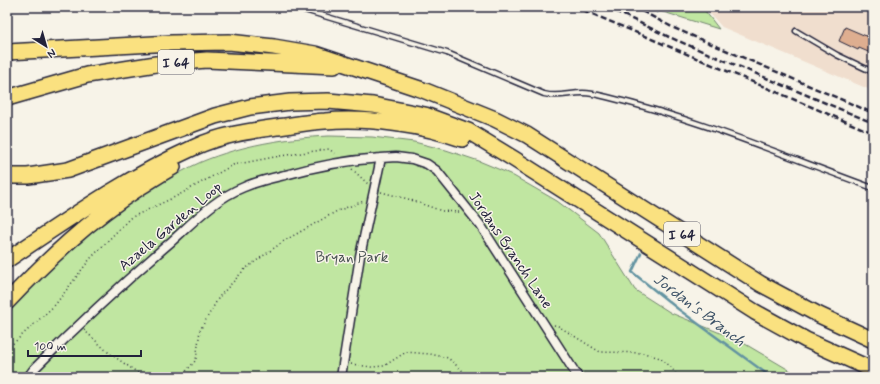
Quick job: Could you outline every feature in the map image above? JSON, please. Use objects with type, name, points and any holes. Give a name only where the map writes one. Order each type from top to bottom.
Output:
[{"type":"highway","points":[[7,52],[172,43],[229,42],[274,47],[315,54],[349,66]]},
{"type":"highway","points":[[7,48],[24,51]]},
{"type":"highway","name":"I 64","points":[[7,98],[87,75],[156,64],[207,60],[349,66],[423,90],[496,119],[552,150],[761,284],[819,315],[873,340]]},
{"type":"highway","points":[[7,176],[28,176],[68,170],[215,116],[250,107],[290,102],[328,101],[373,105],[425,116],[468,131],[514,159]]},
{"type":"highway","name":"I 64","points":[[7,260],[94,201],[147,170],[197,146],[228,136],[327,121],[376,121],[411,125],[452,135],[514,159],[755,312],[806,340],[873,370]]},
{"type":"highway","points":[[7,302],[69,241],[101,214],[131,193],[165,171],[207,151],[261,130]]},
{"type":"street","name":"Jordans Branch Lane","points":[[381,158],[396,157],[412,159],[427,164],[437,171],[481,226],[578,377]]},
{"type":"street","name":"Azaela Garden Loop","points":[[28,377],[78,324],[125,281],[213,205],[231,193],[261,181],[320,166],[345,161],[381,158]]},
{"type":"street","points":[[341,377],[342,362],[360,256],[372,194],[381,158]]},
{"type":"lane","points":[[291,7],[447,53],[544,94],[559,96],[589,93],[670,115],[736,136],[873,188]]},
{"type":"lane","points":[[796,31],[838,55],[873,72]]},
{"type":"path","points":[[7,349],[55,305],[90,259],[130,218],[175,197],[233,165],[329,149],[345,161],[372,194]]},
{"type":"path","points":[[181,377],[196,360],[200,330],[219,296],[245,269],[284,241],[317,222],[372,194],[408,199],[442,211],[470,213]]},
{"type":"path","points":[[78,324],[109,354],[144,377]]},
{"type":"path","points":[[544,325],[558,326],[600,352],[644,353],[660,358],[671,367],[678,377]]},
{"type":"path","points":[[342,362],[371,366],[384,366],[406,352],[430,354],[448,358],[468,377]]},
{"type":"shaded area","points":[[704,7],[873,7],[873,91],[722,27]]},
{"type":"green space","points":[[649,7],[702,7],[719,29],[650,8]]},
{"type":"green space","name":"Bryan Park","points":[[329,136],[372,137],[414,142],[446,150],[479,161],[510,174],[557,201],[599,233],[635,290],[671,313],[740,341],[801,377],[7,377],[7,311],[49,267],[103,222],[131,202],[176,175],[196,164],[216,156],[264,143]]},
{"type":"building","points":[[845,27],[873,39],[873,54],[859,48],[858,50],[839,41]]},
{"type":"waterway","name":"Jordan's Branch","points":[[657,12],[662,7]]},
{"type":"waterway","name":"Jordan's Branch","points":[[641,253],[632,272],[678,309],[771,377]]},
{"type":"railway","points":[[576,7],[873,133]]},
{"type":"railway","points":[[607,7],[669,37],[873,123]]},
{"type":"railway","points":[[634,7],[674,28],[873,113]]}]
